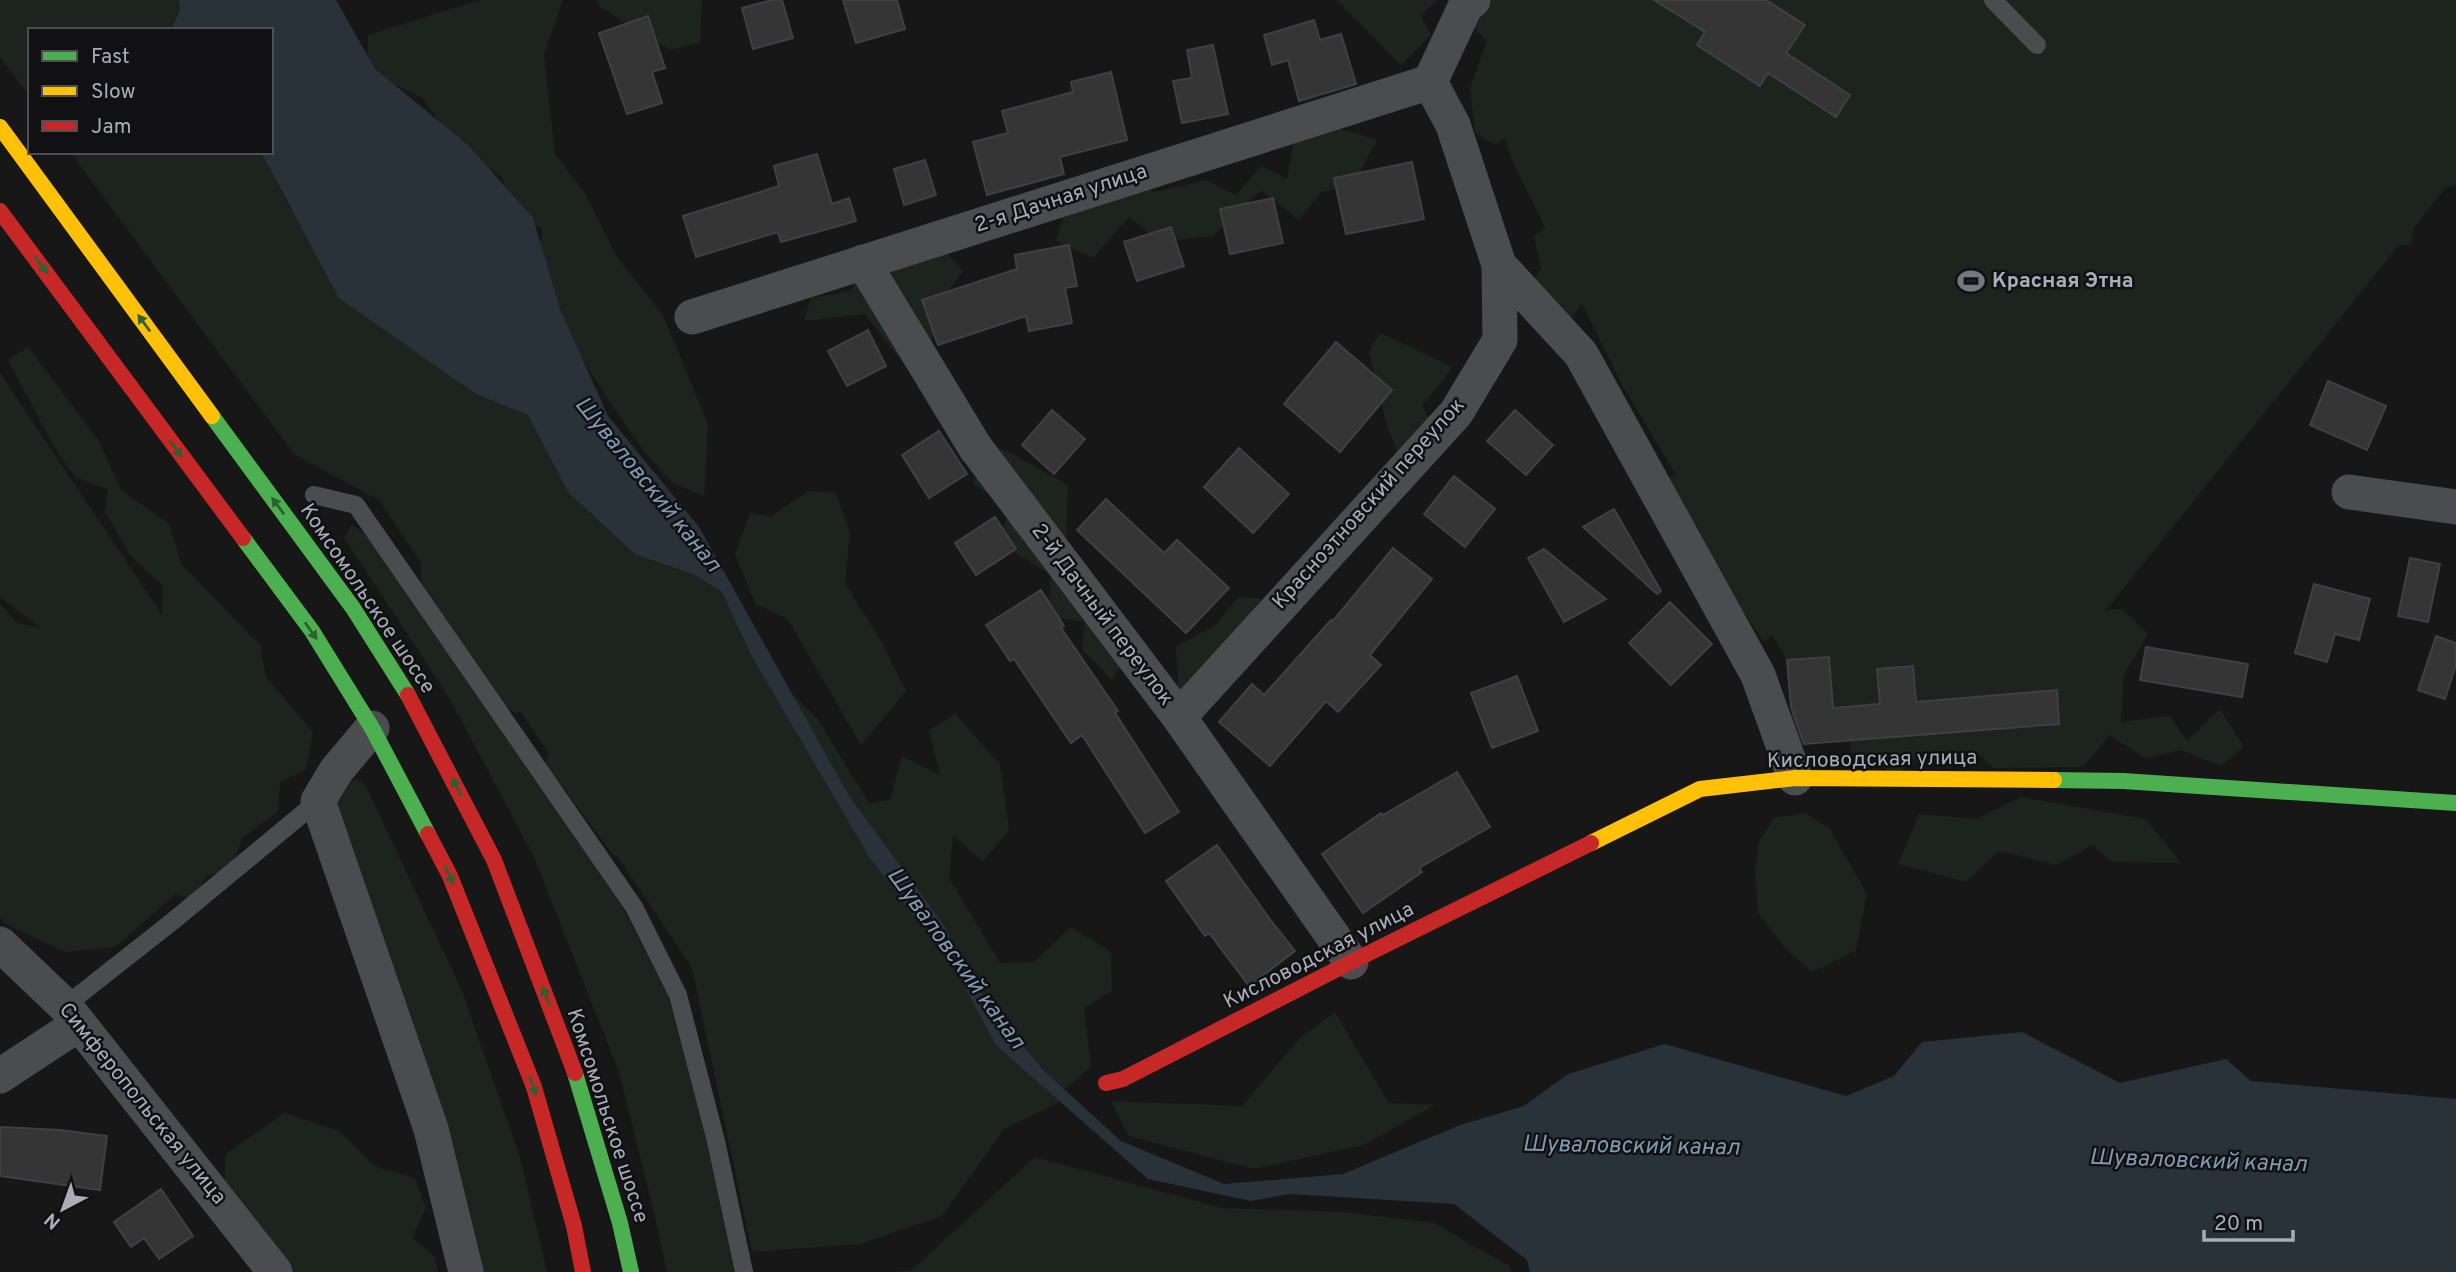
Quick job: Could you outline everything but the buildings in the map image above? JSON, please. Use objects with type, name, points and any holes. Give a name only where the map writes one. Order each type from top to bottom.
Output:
[{"type":"main road","name":"Комсомольское шоссе","points":[[0,127],[353,608],[414,704],[494,860],[577,1079],[620,1223],[631,1272]]},
{"type":"main road","points":[[0,211],[312,631],[372,728],[450,876],[534,1087],[574,1226],[583,1272]]},
{"type":"main road","name":"Кисловодская улица","points":[[1106,1083],[1123,1079],[1351,962],[1700,789],[1795,778],[2123,781],[2456,803]]},
{"type":"street","points":[[1473,0],[1465,7],[1430,82],[1453,125],[1499,265],[1581,354],[1758,675],[1795,778]]},
{"type":"street","name":"2-я Дачная улица","points":[[692,317],[1430,82]]},
{"type":"street","name":"2-й Дачный переулок","points":[[863,262],[975,447],[1179,717],[1351,962]]},
{"type":"street","name":"Красноэтновский переулок","points":[[1179,717],[1456,413],[1500,340],[1499,265]]},
{"type":"street","points":[[2349,492],[2456,507]]},
{"type":"street","points":[[372,728],[336,771],[318,801],[431,1129],[467,1272]]},
{"type":"street","name":"Симферопольская улица","points":[[0,944],[72,1015],[275,1272]]},
{"type":"street","points":[[0,1076],[72,1015]]},
{"type":"lane","points":[[1993,0],[2037,45]]},
{"type":"lane","points":[[314,495],[356,505],[634,907],[678,995],[716,1141],[744,1272]]},
{"type":"lane","points":[[72,1015],[173,921],[318,801]]},
{"type":"shaded area","points":[[0,0],[179,0],[180,10],[172,28],[28,28],[28,94],[0,57]]},
{"type":"shaded area","points":[[480,0],[563,0],[544,54],[555,154],[586,195],[617,257],[663,315],[708,424],[704,496],[672,483],[644,451],[563,329],[538,270],[542,229],[509,207],[502,177],[454,142],[423,99],[367,70],[368,35]]},
{"type":"shaded area","points":[[596,0],[702,0],[700,43],[670,50],[600,7]]},
{"type":"shaded area","points":[[1337,0],[1413,0],[1431,35],[1401,65]]},
{"type":"shaded area","points":[[1387,0],[1438,0],[1397,36]]},
{"type":"shaded area","name":"Красная Этна","points":[[1450,0],[2456,0],[2456,185],[2446,187],[2413,229],[2411,245],[2399,245],[2106,610],[2122,609],[2148,634],[2124,675],[2121,722],[2170,716],[2187,741],[2220,709],[2244,747],[2221,766],[2181,750],[2145,758],[2110,735],[2083,767],[1993,768],[1978,753],[1950,769],[1923,751],[1897,774],[1851,752],[1850,740],[1794,745],[1787,660],[1772,635],[1764,642],[1745,614],[1698,596],[1708,551],[1697,525],[1665,520],[1666,478],[1676,475],[1623,387],[1582,303],[1571,320],[1521,306],[1541,268],[1534,236],[1545,228],[1511,158],[1505,138],[1496,145],[1475,133],[1470,88],[1487,41],[1451,5]]},
{"type":"shaded area","points":[[1327,125],[1377,140],[1353,185],[1321,192],[1299,220],[1261,190],[1213,236],[1160,242],[1129,217],[1093,258],[1056,241],[1063,218],[1086,208],[1127,166],[1153,192],[1207,180],[1236,195],[1261,166],[1287,179],[1294,139]]},
{"type":"shaded area","points":[[71,154],[262,154],[291,210],[476,394],[528,415],[568,492],[654,561],[695,575],[722,592],[757,666],[767,668],[819,721],[869,803],[890,800],[902,756],[940,775],[929,731],[955,714],[1000,764],[1009,830],[983,861],[953,836],[949,878],[1000,963],[1034,962],[1071,927],[1111,952],[1112,991],[1084,1008],[1091,1067],[1056,1097],[1060,1102],[1004,1129],[942,1216],[860,1244],[752,1252],[692,968],[618,857],[613,855],[545,763],[549,754],[520,711],[516,714],[500,703],[420,585],[421,563],[379,500],[294,454]]},
{"type":"shaded area","points":[[932,236],[963,271],[938,305],[929,358],[906,367],[865,314],[803,321],[811,298],[850,291],[871,261]]},
{"type":"shaded area","points":[[1380,333],[1453,367],[1422,406],[1444,445],[1402,463],[1387,426],[1369,351]]},
{"type":"shaded area","points":[[28,347],[98,440],[122,491],[169,524],[182,565],[260,645],[266,677],[313,732],[306,769],[280,782],[278,812],[242,838],[232,868],[207,876],[192,899],[176,894],[115,947],[65,952],[4,923],[0,918],[0,603],[17,623],[41,628],[0,597],[0,373],[162,615],[163,586],[130,555],[105,512],[108,490],[75,477],[56,450],[8,360]]},
{"type":"shaded area","points":[[984,442],[1011,453],[1068,485],[1066,553],[1135,641],[1112,680],[1082,649],[1085,622],[1047,616],[1051,575],[997,542],[1011,507],[973,484]]},
{"type":"shaded area","points":[[809,491],[836,493],[850,532],[845,583],[884,646],[906,691],[861,745],[787,618],[756,605],[735,554],[750,513],[771,516]]},
{"type":"shaded area","points":[[352,525],[370,536],[622,906],[668,995],[702,1114],[734,1272],[667,1272],[619,1072],[534,857],[450,699],[344,538]]},
{"type":"shaded area","points":[[1238,597],[1260,598],[1263,643],[1179,693],[1176,647],[1216,625]]},
{"type":"shaded area","points":[[355,779],[365,784],[462,991],[520,1157],[547,1272],[479,1272],[336,805],[344,785]]},
{"type":"shaded area","points":[[2021,797],[2146,819],[2181,863],[2112,862],[2093,845],[2056,865],[1999,851],[1966,882],[1898,864],[1919,814],[1976,819]]},
{"type":"shaded area","points":[[1805,813],[1829,828],[1867,894],[1856,950],[1812,972],[1787,950],[1758,913],[1755,873],[1759,841],[1774,818]]},
{"type":"shaded area","points":[[1335,1012],[1389,1103],[1435,1105],[1364,1145],[1254,1169],[1129,1136],[1111,1101],[1242,1106],[1299,1039]]},
{"type":"shaded area","points":[[284,1113],[339,1131],[374,1166],[415,1178],[426,1208],[412,1238],[435,1257],[438,1272],[286,1272],[223,1196],[226,1154]]},
{"type":"shaded area","points":[[1035,1157],[1222,1208],[1344,1212],[1434,1223],[1509,1266],[1511,1272],[892,1272],[912,1270]]},
{"type":"water","name":"Шуваловский канал","points":[[179,0],[336,0],[375,69],[469,146],[533,218],[560,309],[608,416],[699,527],[849,796],[943,924],[986,1001],[1044,1071],[1121,1141],[1224,1184],[1343,1174],[1460,1125],[1524,1106],[1568,1074],[1665,1044],[1846,1096],[1894,1076],[1922,1042],[2022,1032],[2120,1083],[2226,1059],[2251,1081],[2456,1099],[2456,1272],[1530,1272],[1527,1260],[1454,1204],[1290,1194],[1251,1201],[1148,1179],[996,1045],[955,969],[870,858],[751,655],[722,592],[695,575],[635,554],[568,492],[528,415],[476,394],[339,298],[262,154],[273,154],[273,28],[172,28],[180,10]]},
{"type":"traffic: fast","points":[[212,416],[353,608],[408,695]]},
{"type":"traffic: fast","points":[[243,538],[312,631],[372,728],[428,834]]},
{"type":"traffic: fast","points":[[2054,780],[2123,781],[2456,803]]},
{"type":"traffic: fast","points":[[575,1073],[620,1223],[631,1272]]},
{"type":"traffic: slow","points":[[0,127],[212,416]]},
{"type":"traffic: slow","points":[[1591,843],[1700,789],[1795,778],[2054,780]]},
{"type":"traffic: jam","points":[[0,211],[243,538]]},
{"type":"traffic: jam","points":[[408,695],[494,860],[575,1073]]},
{"type":"traffic: jam","points":[[428,834],[450,876],[534,1087],[574,1226],[583,1272]]},
{"type":"traffic: jam","points":[[1106,1083],[1123,1079],[1591,843]]},
{"type":"place","name":"Красная Этна","points":[[1971,281]]}]
